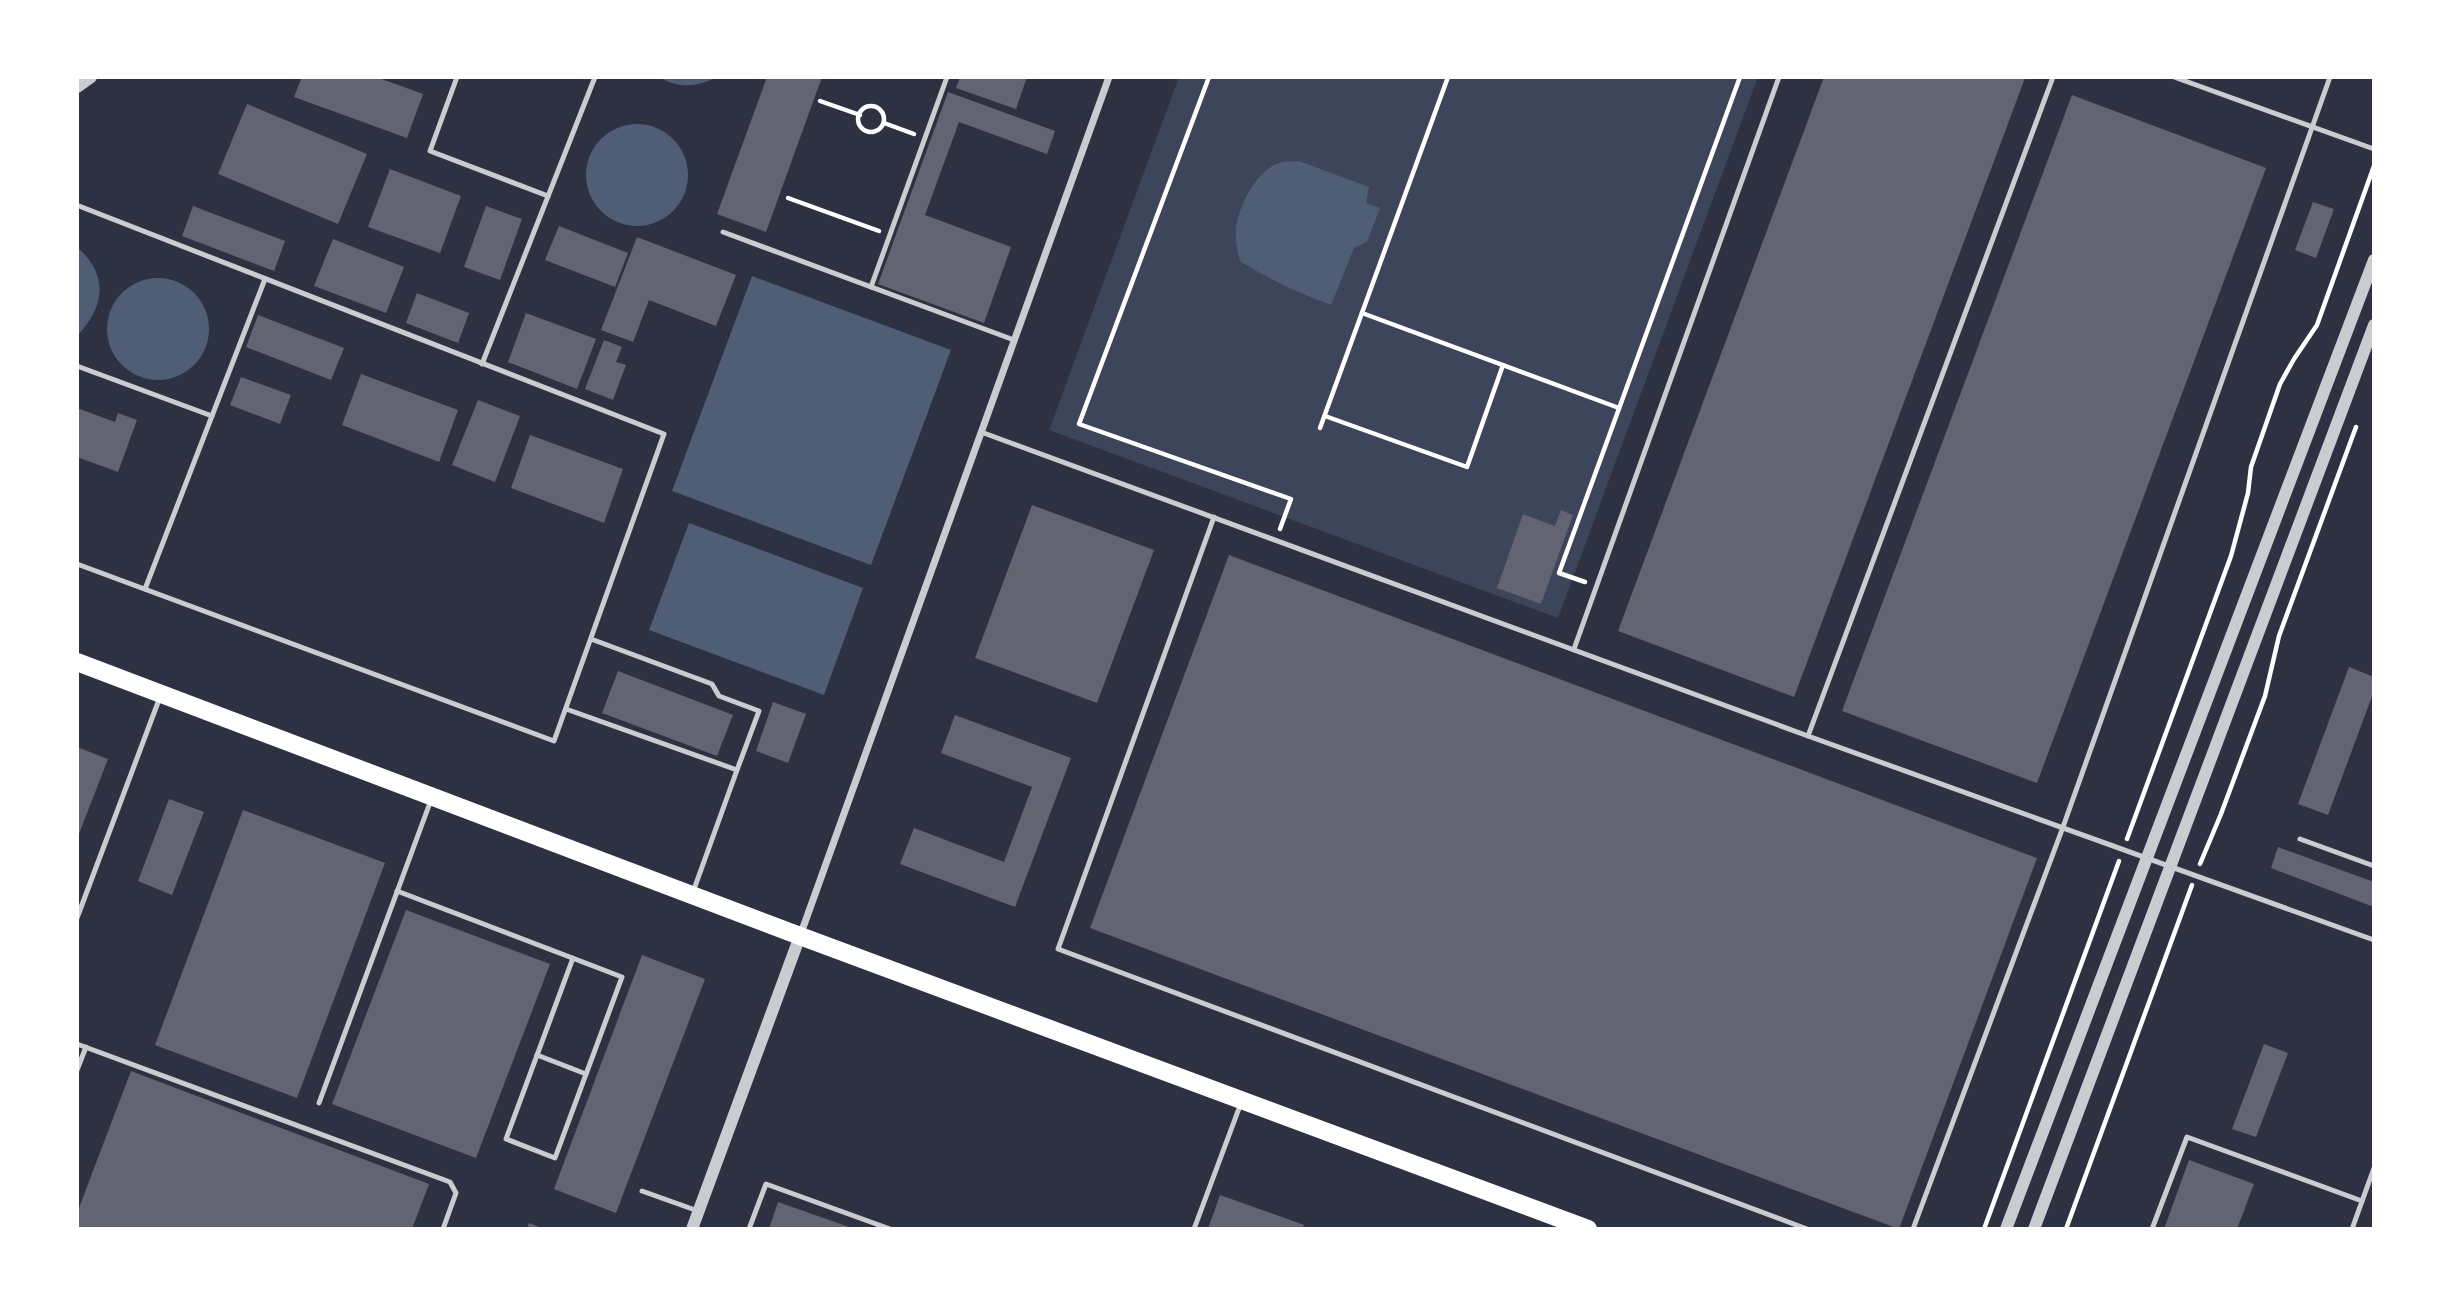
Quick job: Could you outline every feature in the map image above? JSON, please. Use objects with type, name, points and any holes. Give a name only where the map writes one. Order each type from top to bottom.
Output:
[{"type":"main road","points":[[77,662],[800,936],[1588,1229]]},
{"type":"street","points":[[77,86],[91,77]]},
{"type":"street","points":[[692,1229],[1109,77]]},
{"type":"street","points":[[2006,1229],[2374,260]]},
{"type":"street","points":[[2034,1229],[2374,325]]},
{"type":"lane","points":[[457,77],[430,151],[548,196]]},
{"type":"lane","points":[[482,364],[595,77]]},
{"type":"lane","points":[[871,287],[947,77]]},
{"type":"lane","points":[[1574,649],[1779,77]]},
{"type":"lane","points":[[1808,736],[2053,77]]},
{"type":"lane","points":[[2174,77],[2374,149]]},
{"type":"lane","points":[[1913,1229],[2063,827],[2330,77]]},
{"type":"lane","points":[[77,564],[554,741],[664,435],[79,206]]},
{"type":"lane","points":[[723,232],[1014,340]]},
{"type":"lane","points":[[145,589],[265,279]]},
{"type":"lane","points":[[77,366],[212,415]]},
{"type":"lane","points":[[981,432],[1808,736],[2374,940]]},
{"type":"lane","points":[[1213,517],[1058,949],[1807,1229]]},
{"type":"lane","points":[[591,639],[712,684],[719,696],[758,711],[692,895]]},
{"type":"lane","points":[[77,918],[162,694]]},
{"type":"lane","points":[[566,709],[737,770]]},
{"type":"lane","points":[[318,1103],[432,797]]},
{"type":"lane","points":[[2300,839],[2374,866]]},
{"type":"lane","points":[[397,891],[573,958],[622,977],[555,1158],[506,1139],[573,958]]},
{"type":"lane","points":[[77,1044],[450,1182],[456,1193],[443,1229]]},
{"type":"lane","points":[[77,1070],[86,1047]]},
{"type":"lane","points":[[537,1055],[586,1074]]},
{"type":"lane","points":[[1194,1229],[1242,1100]]},
{"type":"lane","points":[[2152,1229],[2187,1137],[2362,1201]]},
{"type":"lane","points":[[2352,1229],[2374,1168]]},
{"type":"lane","points":[[749,1229],[766,1184],[890,1229]]},
{"type":"lane","points":[[642,1191],[698,1211]]},
{"type":"path","points":[[1209,77],[1079,424],[1291,499],[1276,540]]},
{"type":"path","points":[[1320,428],[1448,77]]},
{"type":"path","points":[[1597,587],[1559,573],[1740,77]]},
{"type":"path","points":[[820,101],[860,115]]},
{"type":"path","points":[[860,115],[869,107],[878,108],[884,123]]},
{"type":"path","points":[[860,115],[861,126],[867,131],[875,132],[884,123]]},
{"type":"path","points":[[884,123],[925,138]]},
{"type":"path","points":[[1984,1229],[2231,556],[2248,492],[2251,467],[2280,384],[2317,325],[2374,166]]},
{"type":"path","points":[[788,198],[890,235]]},
{"type":"path","points":[[1362,313],[1619,408]]},
{"type":"path","points":[[1325,415],[1467,467],[1503,365]]},
{"type":"path","points":[[2066,1229],[2195,876],[2265,696],[2279,636],[2360,416]]},
{"type":"shaded area","points":[[659,77],[717,77],[702,83],[681,85]]},
{"type":"shaded area","points":[[1179,77],[1758,77],[1558,618],[1049,430]]},
{"type":"shaded area","points":[[637,124],[656,128],[673,139],[684,156],[688,175],[684,194],[673,211],[656,222],[637,226],[618,222],[601,211],[590,194],[586,175],[590,156],[601,139],[618,128]]},
{"type":"shaded area","points":[[1299,161],[1369,187],[1366,203],[1380,208],[1367,242],[1354,248],[1331,305],[1262,274],[1240,261],[1238,253],[1238,219],[1245,199],[1257,179],[1282,162]]},
{"type":"shaded area","points":[[77,247],[94,269],[100,291],[93,314],[77,336]]},
{"type":"shaded area","points":[[752,276],[951,350],[871,565],[672,491]]},
{"type":"shaded area","points":[[158,278],[178,282],[194,293],[205,309],[209,329],[205,349],[194,365],[178,376],[158,380],[138,376],[122,365],[111,349],[107,329],[111,309],[122,293],[138,282]]},
{"type":"shaded area","points":[[689,523],[863,588],[824,695],[649,630]]},
{"type":"building","points":[[302,77],[376,77],[423,94],[407,138],[294,97]]},
{"type":"building","points":[[767,77],[822,77],[766,232],[717,214]]},
{"type":"building","points":[[960,77],[1027,77],[1016,109],[956,88]]},
{"type":"building","points":[[1824,77],[2025,78],[1794,697],[1618,631]]},
{"type":"building","points":[[948,92],[1055,131],[1047,154],[959,122],[925,215],[1011,247],[984,323],[878,284]]},
{"type":"building","points":[[2072,95],[2266,168],[2037,783],[1842,711]]},
{"type":"building","points":[[247,104],[367,154],[338,224],[218,174]]},
{"type":"building","points":[[390,169],[461,196],[440,253],[368,227]]},
{"type":"building","points":[[2313,202],[2334,209],[2316,258],[2295,250]]},
{"type":"building","points":[[193,206],[285,241],[274,271],[182,236]]},
{"type":"building","points":[[486,206],[522,219],[500,280],[464,267]]},
{"type":"building","points":[[559,226],[628,253],[615,287],[545,260]]},
{"type":"building","points":[[637,237],[736,275],[716,326],[649,300],[633,342],[601,330]]},
{"type":"building","points":[[333,239],[404,267],[386,313],[314,286]]},
{"type":"building","points":[[417,293],[469,313],[458,343],[406,323]]},
{"type":"building","points":[[526,313],[596,339],[577,389],[508,362]]},
{"type":"building","points":[[258,315],[344,348],[331,380],[246,347]]},
{"type":"building","points":[[604,340],[622,347],[616,362],[626,365],[613,400],[585,389]]},
{"type":"building","points":[[361,374],[458,410],[439,462],[342,425]]},
{"type":"building","points":[[241,377],[291,395],[280,424],[230,405]]},
{"type":"building","points":[[478,400],[520,416],[495,482],[452,465]]},
{"type":"building","points":[[77,408],[115,422],[118,413],[137,420],[118,472],[77,457]]},
{"type":"building","points":[[530,435],[623,469],[604,523],[511,488]]},
{"type":"building","points":[[1032,505],[1154,550],[1097,703],[975,658]]},
{"type":"building","points":[[1561,510],[1573,515],[1541,604],[1497,588],[1523,514],[1555,526]]},
{"type":"building","points":[[1229,555],[2037,858],[1899,1229],[1090,928]]},
{"type":"building","points":[[2349,667],[2374,677],[2374,691],[2328,815],[2298,804]]},
{"type":"building","points":[[618,671],[733,715],[717,756],[602,713]]},
{"type":"building","points":[[773,702],[806,714],[788,763],[756,751]]},
{"type":"building","points":[[955,715],[1071,758],[1015,907],[900,864],[914,828],[1004,862],[1032,787],[941,753]]},
{"type":"building","points":[[77,747],[108,759],[77,839]]},
{"type":"building","points":[[169,799],[204,812],[172,895],[138,881]]},
{"type":"building","points":[[243,810],[385,863],[297,1098],[155,1045]]},
{"type":"building","points":[[2278,847],[2374,882],[2374,907],[2271,868]]},
{"type":"building","points":[[406,910],[550,964],[476,1158],[332,1104]]},
{"type":"building","points":[[642,955],[705,979],[616,1213],[554,1189]]},
{"type":"building","points":[[2264,1044],[2288,1053],[2256,1137],[2232,1129]]},
{"type":"building","points":[[131,1071],[429,1184],[412,1229],[77,1229],[77,1213]]},
{"type":"building","points":[[2189,1160],[2254,1184],[2237,1229],[2164,1229]]},
{"type":"building","points":[[1220,1195],[1304,1225],[1302,1229],[1208,1229]]},
{"type":"building","points":[[778,1202],[855,1229],[769,1229]]},
{"type":"building","points":[[529,1223],[544,1229],[527,1229]]}]
